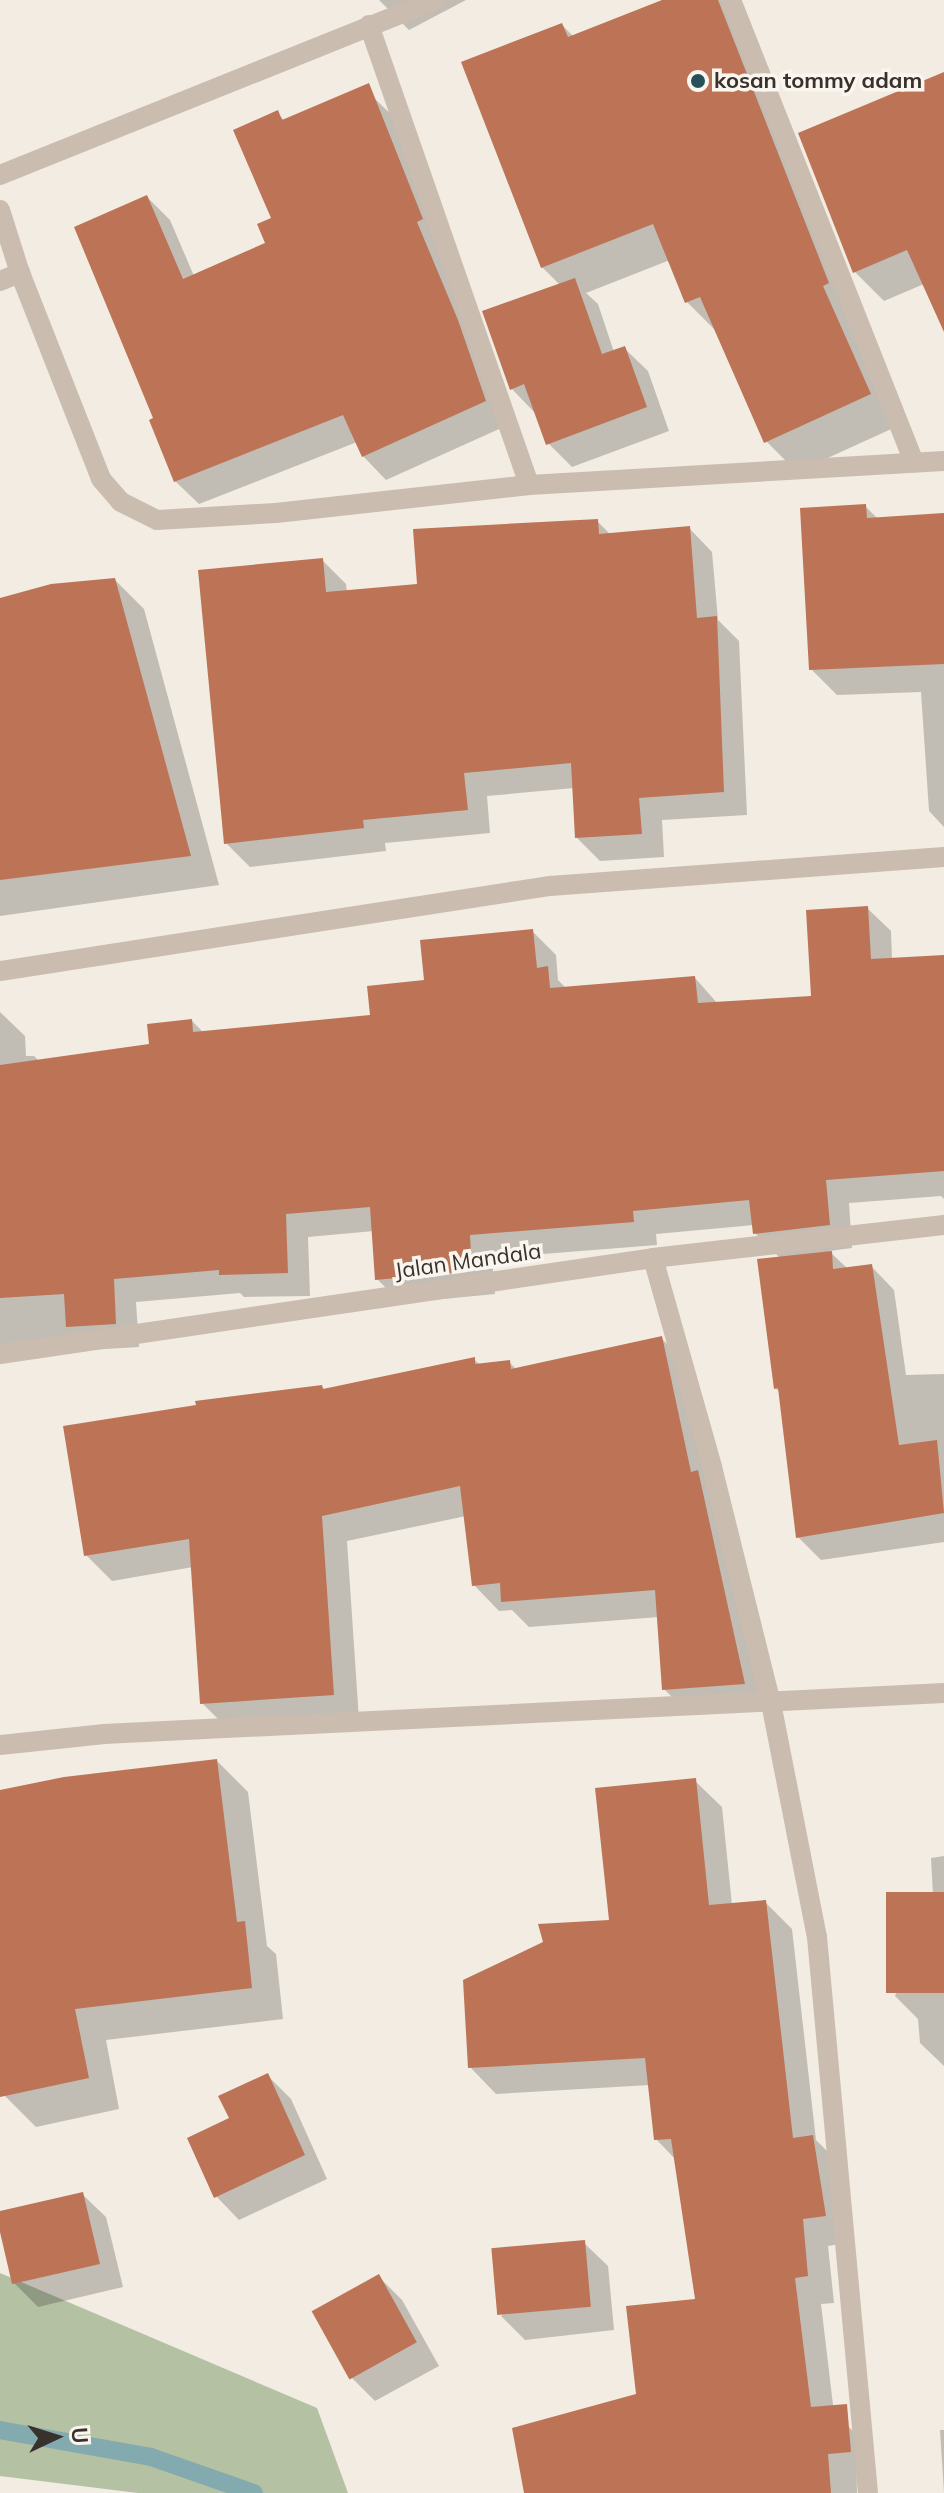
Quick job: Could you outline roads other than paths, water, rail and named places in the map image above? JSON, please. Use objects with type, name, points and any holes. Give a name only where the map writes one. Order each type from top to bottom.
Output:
[{"type":"street","points":[[0,175],[435,0]]},
{"type":"street","points":[[731,0],[914,462]]},
{"type":"street","points":[[369,25],[529,485]]},
{"type":"street","points":[[0,210],[20,273],[101,479],[121,502],[157,520],[276,513],[529,485],[944,461]]},
{"type":"street","points":[[0,281],[20,273]]},
{"type":"street","points":[[0,971],[550,886],[944,857]]},
{"type":"street","name":"Jalan Mandala","points":[[0,1354],[653,1258],[944,1225]]},
{"type":"street","points":[[653,1258],[712,1467],[771,1703],[817,1937],[868,2493]]},
{"type":"street","points":[[0,1745],[135,1732],[944,1693]]},
{"type":"waterway","points":[[0,2430],[151,2457],[254,2493]]},
{"type":"place","name":"kosan tommy adam","points":[[698,81]]}]
